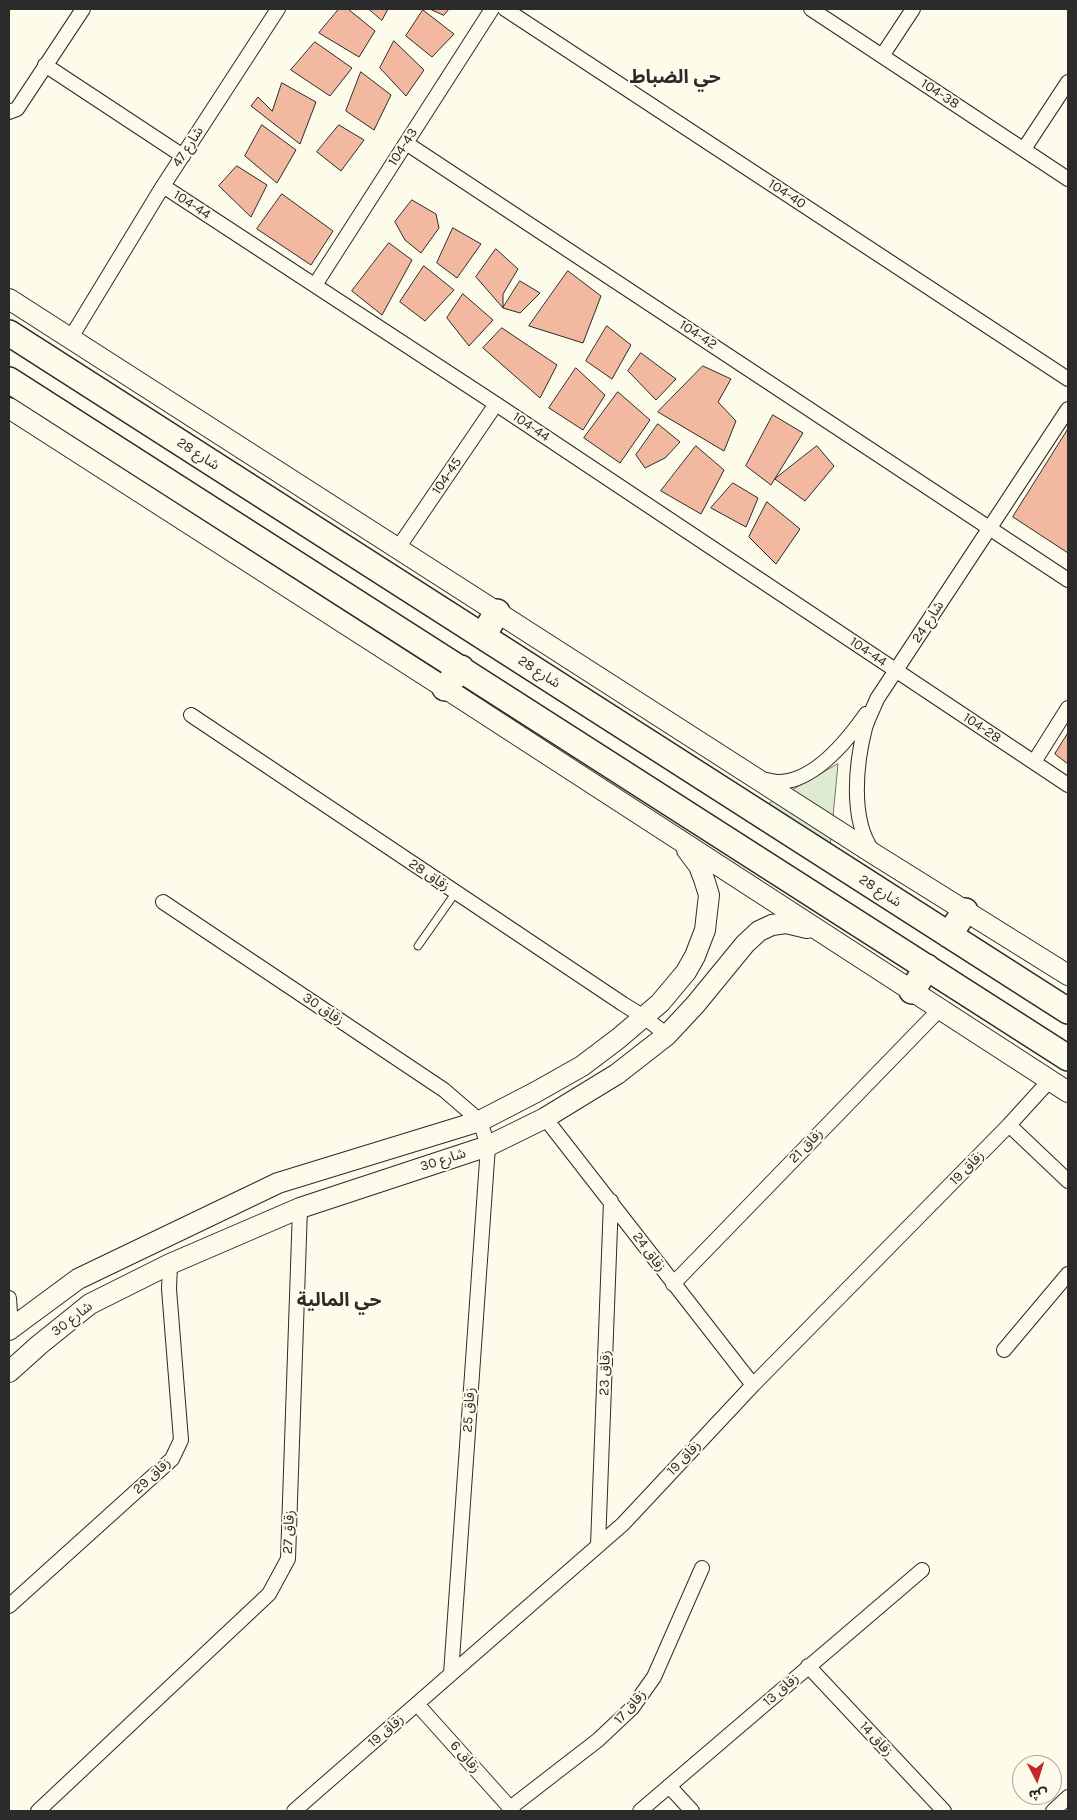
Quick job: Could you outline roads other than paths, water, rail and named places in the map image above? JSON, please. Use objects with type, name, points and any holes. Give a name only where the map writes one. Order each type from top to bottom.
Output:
[{"type":"highway","name":"شارع 28","points":[[9,334],[1068,1012]]},
{"type":"highway","points":[[9,380],[1068,1058]]},
{"type":"highway","points":[[483,636],[498,612]]},
{"type":"highway","points":[[445,688],[461,668]]},
{"type":"highway","points":[[949,935],[965,911]]},
{"type":"highway","points":[[912,991],[927,967]]},
{"type":"main road","points":[[9,299],[759,778],[874,854],[1068,975]]},
{"type":"main road","points":[[9,408],[1068,1092]]},
{"type":"main road","name":"شارع 30","points":[[10,1328],[78,1279],[278,1183],[480,1121],[582,1066],[660,1003],[686,972],[695,956],[705,930],[709,895],[698,866],[679,841]]},
{"type":"main road","name":"شارع 30","points":[[9,1372],[38,1345],[90,1304],[170,1264],[300,1208],[488,1146],[545,1118],[617,1074],[668,1034],[695,1005],[745,944],[759,932],[772,925],[786,923],[799,925],[843,946]]},
{"type":"street","points":[[10,112],[17,109],[83,9]]},
{"type":"street","name":"شارع 47","points":[[70,338],[163,186],[278,9]]},
{"type":"street","name":"104-43","points":[[315,286],[492,9]]},
{"type":"street","name":"104-40","points":[[505,9],[1068,379]]},
{"type":"street","name":"104-38","points":[[812,9],[1068,179]]},
{"type":"street","points":[[882,56],[913,9]]},
{"type":"street","points":[[45,65],[183,156]]},
{"type":"street","points":[[1024,149],[1068,82]]},
{"type":"street","name":"104-42","points":[[406,143],[1068,580]]},
{"type":"street","name":"104-44","points":[[163,186],[496,404],[896,671]]},
{"type":"street","name":"104-45","points":[[398,548],[496,404]]},
{"type":"street","name":"شارع 24","points":[[874,854],[862,833],[859,814],[858,759],[865,726],[877,699],[1068,409]]},
{"type":"street","name":"104-28","points":[[896,671],[1068,785]]},
{"type":"street","points":[[759,778],[778,782],[794,779],[815,769],[837,750],[877,699]]},
{"type":"street","points":[[1034,762],[1068,708]]},
{"type":"street","name":"زقاق 28","points":[[191,715],[668,1034]]},
{"type":"street","name":"زقاق 30","points":[[163,902],[444,1090],[480,1121]]},
{"type":"street","name":"زقاق 21","points":[[673,1284],[940,1009]]},
{"type":"street","name":"زقاق 19","points":[[294,1811],[623,1524],[753,1385],[1009,1125],[1050,1080]]},
{"type":"street","name":"زقاق 24","points":[[545,1118],[753,1385]]},
{"type":"street","points":[[480,1121],[488,1146]]},
{"type":"street","points":[[1009,1125],[1068,1180]]},
{"type":"street","name":"زقاق 25","points":[[451,1674],[488,1146]]},
{"type":"street","name":"زقاق 23","points":[[598,1546],[611,1201]]},
{"type":"street","name":"زقاق 27","points":[[38,1811],[269,1594],[288,1559],[300,1208]]},
{"type":"street","name":"زقاق 29","points":[[9,1606],[172,1459],[181,1440],[169,1289],[170,1264]]},
{"type":"street","points":[[1004,1350],[1068,1274]]},
{"type":"street","points":[[9,1298],[10,1328]]},
{"type":"street","name":"زقاق 17","points":[[512,1810],[598,1740],[632,1708],[654,1677],[702,1568]]},
{"type":"street","name":"زقاق 13","points":[[640,1811],[922,1570]]},
{"type":"street","name":"زقاق 14","points":[[808,1666],[944,1811]]},
{"type":"street","name":"زقاق 6","points":[[417,1704],[512,1810]]},
{"type":"street","points":[[669,1786],[692,1811]]},
{"type":"street","points":[[1053,1811],[1068,1797]]},
{"type":"lane","points":[[418,946],[456,892]]},
{"type":"district","name":"حي الضباط","points":[[675,78]]},
{"type":"district","name":"حي المالية","points":[[339,1301]]}]
